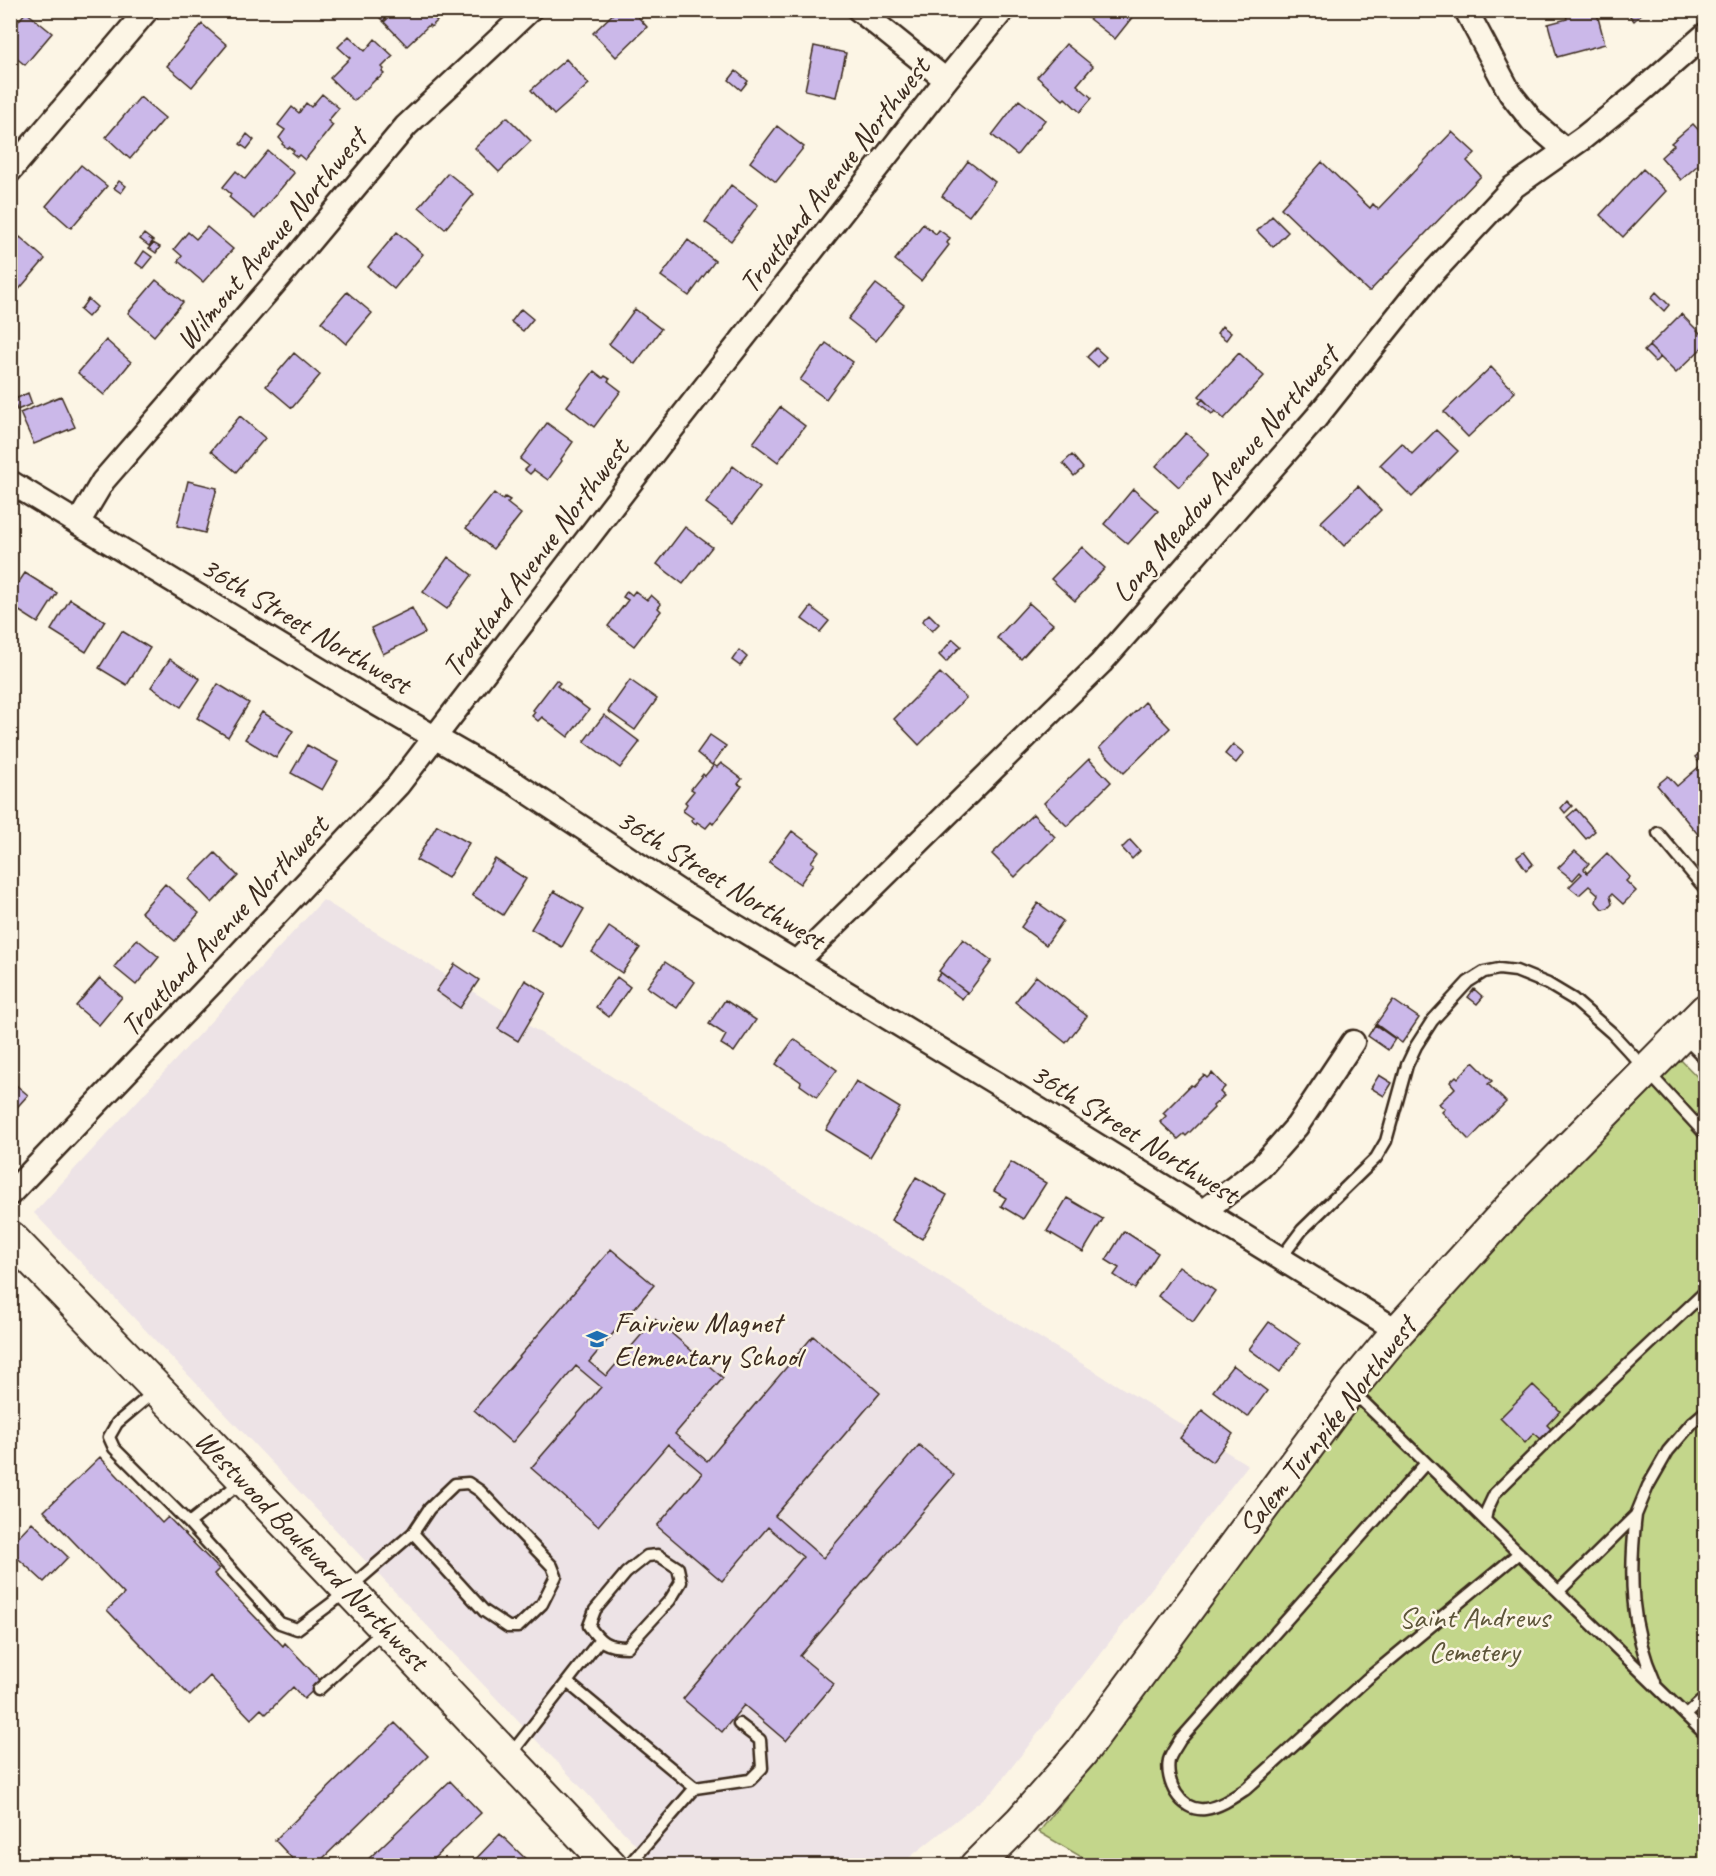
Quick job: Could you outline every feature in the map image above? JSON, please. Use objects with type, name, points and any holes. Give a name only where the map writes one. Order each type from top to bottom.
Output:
[{"type":"street","points":[[10,171],[147,10]]},
{"type":"street","name":"Wilmont Avenue Northwest","points":[[78,523],[104,481],[274,284],[406,126],[530,10]]},
{"type":"street","points":[[860,10],[946,80]]},
{"type":"street","name":"Troutland Avenue Northwest","points":[[10,1194],[398,785],[661,443],[1003,10]]},
{"type":"street","points":[[1466,10],[1510,93],[1533,122],[1565,150]]},
{"type":"street","name":"Long Meadow Avenue Northwest","points":[[797,962],[1101,663],[1316,418],[1428,278],[1512,188],[1583,138],[1706,34]]},
{"type":"street","name":"36th Street Northwest","points":[[10,482],[370,700],[516,784],[683,894],[1014,1094],[1398,1331]]},
{"type":"street","name":"Salem Turnpike Northwest","points":[[976,1866],[1021,1821],[1081,1753],[1350,1389],[1398,1331],[1512,1206],[1645,1070],[1699,1030]]},
{"type":"street","points":[[1204,1211],[1260,1168],[1297,1126],[1353,1042]]},
{"type":"street","name":"Westwood Boulevard Northwest","points":[[10,1237],[244,1479],[611,1866]]},
{"type":"lane","points":[[1658,833],[1706,890]]},
{"type":"lane","points":[[1281,1258],[1302,1230],[1376,1158],[1386,1141],[1407,1065],[1416,1046],[1432,1020],[1468,982],[1484,972],[1499,969],[1516,971],[1548,984],[1573,999],[1612,1033],[1706,1135]]},
{"type":"lane","points":[[1485,1520],[1495,1493],[1706,1291]]},
{"type":"lane","points":[[157,1389],[117,1423],[109,1437],[114,1448],[189,1524],[280,1623],[297,1629],[332,1603],[413,1533],[429,1509],[455,1484],[468,1483],[480,1491],[552,1566],[556,1576],[542,1604],[518,1627],[508,1627],[484,1611],[413,1533]]},
{"type":"lane","points":[[1350,1389],[1706,1735]]},
{"type":"lane","points":[[1658,1687],[1637,1634],[1632,1587],[1636,1515],[1648,1486],[1668,1451],[1692,1423],[1706,1411]]},
{"type":"lane","points":[[1426,1462],[1180,1740],[1169,1758],[1168,1777],[1173,1791],[1183,1802],[1191,1807],[1204,1809],[1224,1803],[1246,1789],[1367,1679],[1519,1553]]},
{"type":"lane","points":[[189,1524],[244,1479]]},
{"type":"lane","points":[[1559,1591],[1636,1515]]},
{"type":"lane","points":[[647,1556],[658,1556],[678,1568],[681,1582],[670,1600],[627,1647],[615,1647],[599,1641],[589,1626],[595,1610],[626,1573],[647,1556]]},
{"type":"lane","points":[[318,1690],[386,1629]]},
{"type":"lane","points":[[508,1757],[599,1641]]},
{"type":"lane","points":[[567,1683],[695,1788]]},
{"type":"lane","points":[[1686,1715],[1706,1697]]},
{"type":"lane","points":[[628,1866],[695,1788],[750,1780],[762,1768],[760,1740],[739,1724]]},
{"type":"shaded area","name":"Fairview Magnet Elementary School","points":[[323,900],[1248,1465],[993,1791],[900,1865],[655,1865],[34,1213]]},
{"type":"green space","name":"Saint Andrews Cemetery","points":[[1679,1058],[1706,1086],[1705,1865],[1095,1865],[1039,1832],[1108,1744],[1347,1417],[1445,1299],[1582,1152]]},
{"type":"building","points":[[379,10],[389,10],[391,13],[383,21],[376,14]]},
{"type":"building","points":[[392,10],[445,10],[435,19],[437,21],[431,27],[429,25],[407,46],[384,22],[394,13]]},
{"type":"building","points":[[617,10],[632,10],[647,27],[616,57],[593,33]]},
{"type":"building","points":[[1095,10],[1138,10],[1115,39],[1088,18]]},
{"type":"building","points":[[1565,10],[1596,10],[1605,44],[1557,57],[1548,24],[1567,19]]},
{"type":"building","points":[[1625,10],[1646,10],[1634,21]]},
{"type":"building","points":[[26,12],[52,33],[25,65],[10,53],[10,31]]},
{"type":"building","points":[[202,24],[227,45],[192,87],[167,66]]},
{"type":"building","points":[[349,36],[365,51],[375,39],[393,56],[382,67],[384,74],[354,101],[330,78],[350,58],[338,47]]},
{"type":"building","points":[[1066,44],[1093,66],[1077,85],[1092,98],[1080,112],[1037,77]]},
{"type":"building","points":[[814,46],[846,53],[836,97],[805,90]]},
{"type":"building","points":[[566,59],[589,84],[554,115],[531,90]]},
{"type":"building","points":[[736,71],[748,81],[741,90],[729,80]]},
{"type":"building","points":[[322,94],[339,108],[328,121],[333,125],[305,160],[299,155],[297,157],[292,153],[294,151],[282,144],[279,138],[285,130],[278,125],[292,107],[299,113],[306,103],[311,107]]},
{"type":"building","points":[[140,97],[165,118],[130,159],[106,137]]},
{"type":"building","points":[[1019,100],[1045,120],[1017,155],[992,135]]},
{"type":"building","points":[[507,117],[531,141],[499,172],[475,148]]},
{"type":"building","points":[[1693,124],[1706,138],[1706,158],[1681,180],[1661,157],[1674,145],[1671,143]]},
{"type":"building","points":[[777,126],[804,147],[776,182],[750,162]]},
{"type":"building","points":[[1452,132],[1475,153],[1467,161],[1481,176],[1370,291],[1281,208],[1322,162],[1370,208],[1373,204],[1378,209]]},
{"type":"building","points":[[247,134],[254,140],[247,149],[240,144]]},
{"type":"building","points":[[268,151],[294,173],[255,219],[229,197],[231,194],[223,187],[236,171],[245,179]]},
{"type":"building","points":[[968,161],[995,182],[969,216],[942,196]]},
{"type":"building","points":[[81,165],[107,186],[71,228],[46,206]]},
{"type":"building","points":[[1643,169],[1666,191],[1623,237],[1600,215]]},
{"type":"building","points":[[448,173],[474,194],[445,229],[419,207]]},
{"type":"building","points":[[119,181],[126,186],[121,193],[114,188]]},
{"type":"building","points":[[731,185],[758,205],[731,241],[705,222]]},
{"type":"building","points":[[1272,216],[1288,232],[1273,247],[1257,231]]},
{"type":"building","points":[[923,224],[936,234],[939,230],[950,238],[947,243],[949,245],[921,281],[895,260]]},
{"type":"building","points":[[207,227],[233,249],[203,282],[178,261],[182,256],[174,249],[188,232],[196,239]]},
{"type":"building","points":[[397,232],[423,254],[394,289],[368,267]]},
{"type":"building","points":[[144,234],[153,241],[149,246],[140,239]]},
{"type":"building","points":[[20,237],[45,259],[10,300],[10,248]]},
{"type":"building","points":[[688,240],[715,261],[689,296],[661,276]]},
{"type":"building","points":[[153,243],[160,247],[156,253],[149,248]]},
{"type":"building","points":[[144,251],[152,257],[143,268],[136,263]]},
{"type":"building","points":[[156,280],[183,302],[154,336],[128,313]]},
{"type":"building","points":[[876,284],[904,305],[876,341],[848,319]]},
{"type":"building","points":[[347,292],[372,313],[346,344],[321,322]]},
{"type":"building","points":[[1656,292],[1669,305],[1664,311],[1651,298]]},
{"type":"building","points":[[88,299],[97,307],[88,317],[80,310]]},
{"type":"building","points":[[521,309],[533,319],[523,331],[511,322]]},
{"type":"building","points":[[635,309],[661,329],[635,364],[609,344]]},
{"type":"building","points":[[1681,314],[1706,339],[1706,344],[1676,373],[1649,346]]},
{"type":"building","points":[[1222,326],[1231,333],[1226,340],[1217,333]]},
{"type":"building","points":[[106,340],[131,362],[104,395],[78,373]]},
{"type":"building","points":[[826,343],[853,362],[826,399],[800,380]]},
{"type":"building","points":[[1649,346],[1660,357],[1655,362],[1644,351]]},
{"type":"building","points":[[1096,348],[1106,357],[1098,367],[1087,357]]},
{"type":"building","points":[[294,353],[320,375],[292,408],[266,386]]},
{"type":"building","points":[[1239,353],[1264,376],[1224,419],[1199,396]]},
{"type":"building","points":[[1491,367],[1515,392],[1468,437],[1444,412]]},
{"type":"building","points":[[594,371],[603,378],[605,376],[610,379],[608,381],[621,391],[594,427],[567,406]]},
{"type":"building","points":[[28,393],[32,404],[17,410],[13,400]]},
{"type":"building","points":[[61,396],[75,427],[34,444],[20,413]]},
{"type":"building","points":[[1203,399],[1215,411],[1212,414],[1199,403]]},
{"type":"building","points":[[780,407],[805,426],[778,462],[753,443]]},
{"type":"building","points":[[240,416],[265,438],[236,472],[211,451]]},
{"type":"building","points":[[547,423],[573,442],[548,480],[534,470],[530,474],[525,470],[529,466],[520,459]]},
{"type":"building","points":[[1436,430],[1458,451],[1412,497],[1380,465],[1402,443],[1412,454]]},
{"type":"building","points":[[1186,433],[1209,454],[1179,487],[1156,466]]},
{"type":"building","points":[[1072,455],[1083,468],[1074,476],[1063,463]]},
{"type":"building","points":[[733,466],[760,487],[733,523],[706,503]]},
{"type":"building","points":[[188,481],[217,488],[205,533],[177,526]]},
{"type":"building","points":[[1358,486],[1381,510],[1344,546],[1321,522]]},
{"type":"building","points":[[1133,489],[1158,511],[1128,544],[1104,524]]},
{"type":"building","points":[[494,493],[503,500],[505,497],[510,500],[507,503],[521,514],[493,549],[466,528]]},
{"type":"building","points":[[685,527],[712,547],[683,584],[657,564]]},
{"type":"building","points":[[1082,547],[1105,568],[1075,601],[1051,579]]},
{"type":"building","points":[[448,557],[472,575],[447,609],[423,592]]},
{"type":"building","points":[[25,573],[57,593],[38,623],[10,605],[10,595]]},
{"type":"building","points":[[627,591],[632,595],[635,591],[647,600],[651,595],[661,604],[658,608],[661,611],[634,646],[608,626],[628,600],[623,597]]},
{"type":"building","points":[[70,599],[105,621],[86,652],[51,630]]},
{"type":"building","points":[[1029,603],[1053,624],[1021,659],[997,638]]},
{"type":"building","points":[[811,607],[829,621],[820,632],[802,619]]},
{"type":"building","points":[[412,608],[425,633],[383,654],[371,628]]},
{"type":"building","points":[[929,614],[939,624],[932,631],[922,621]]},
{"type":"building","points":[[122,631],[150,648],[127,685],[99,668]]},
{"type":"building","points":[[953,639],[961,646],[946,662],[939,655]]},
{"type":"building","points":[[739,650],[747,657],[740,666],[732,660]]},
{"type":"building","points":[[170,659],[200,679],[181,707],[151,687]]},
{"type":"building","points":[[940,673],[966,698],[919,745],[894,719]]},
{"type":"building","points":[[556,680],[560,683],[557,686],[589,710],[568,737],[542,717],[538,721],[532,716],[535,712],[533,710]]},
{"type":"building","points":[[630,680],[657,699],[635,730],[608,711]]},
{"type":"building","points":[[218,684],[249,703],[228,737],[197,718]]},
{"type":"building","points":[[1145,702],[1170,728],[1124,773],[1099,748]]},
{"type":"building","points":[[262,712],[293,731],[276,758],[245,739]]},
{"type":"building","points":[[604,715],[640,742],[620,768],[584,741]]},
{"type":"building","points":[[710,735],[726,746],[712,765],[697,753]]},
{"type":"building","points":[[1233,744],[1244,753],[1236,763],[1225,754]]},
{"type":"building","points":[[307,745],[338,762],[322,790],[291,773]]},
{"type":"building","points":[[1706,748],[1706,844],[1657,785],[1668,776],[1677,786],[1701,765],[1695,757]]},
{"type":"building","points":[[1089,759],[1111,782],[1067,826],[1044,803]]},
{"type":"building","points":[[721,763],[742,779],[738,784],[742,786],[713,824],[711,822],[706,828],[697,822],[696,824],[691,820],[693,818],[683,811],[687,804],[685,802],[694,791],[691,789],[703,774],[705,776],[714,765],[717,767]]},
{"type":"building","points":[[1567,801],[1572,806],[1565,813],[1561,808]]},
{"type":"building","points":[[1576,809],[1595,831],[1586,839],[1567,817]]},
{"type":"building","points":[[1033,814],[1055,837],[1015,877],[992,854]]},
{"type":"building","points":[[437,825],[469,843],[448,878],[416,860]]},
{"type":"building","points":[[792,831],[819,851],[811,862],[814,864],[800,884],[769,862]]},
{"type":"building","points":[[1130,840],[1140,851],[1132,859],[1122,848]]},
{"type":"building","points":[[1575,851],[1589,863],[1584,869],[1587,873],[1607,853],[1630,877],[1626,881],[1636,891],[1623,904],[1612,894],[1610,896],[1612,904],[1602,909],[1596,902],[1598,894],[1589,886],[1579,895],[1569,887],[1582,874],[1580,872],[1573,880],[1558,868]]},
{"type":"building","points":[[1524,852],[1533,864],[1526,870],[1517,857]]},
{"type":"building","points":[[215,853],[238,876],[212,903],[189,879]]},
{"type":"building","points":[[495,859],[526,879],[503,915],[472,895]]},
{"type":"building","points":[[165,884],[199,913],[175,941],[141,912]]},
{"type":"building","points":[[554,891],[584,909],[562,947],[531,929]]},
{"type":"building","points":[[1038,903],[1063,921],[1046,945],[1021,927]]},
{"type":"building","points":[[609,927],[640,948],[622,973],[592,952]]},
{"type":"building","points":[[137,939],[159,957],[136,985],[114,967]]},
{"type":"building","points":[[963,939],[992,961],[968,993],[939,971]]},
{"type":"building","points":[[665,962],[695,982],[677,1008],[647,987]]},
{"type":"building","points":[[455,964],[479,980],[460,1008],[436,991]]},
{"type":"building","points":[[941,973],[967,992],[962,999],[936,979]]},
{"type":"building","points":[[1036,976],[1087,1016],[1066,1043],[1015,1002]]},
{"type":"building","points":[[617,977],[630,987],[609,1017],[596,1007]]},
{"type":"building","points":[[100,978],[122,997],[99,1025],[76,1006]]},
{"type":"building","points":[[525,980],[546,993],[518,1041],[498,1029]]},
{"type":"building","points":[[1474,989],[1483,997],[1477,1004],[1468,997]]},
{"type":"building","points":[[725,1000],[756,1020],[734,1052],[721,1044],[726,1035],[709,1024]]},
{"type":"building","points":[[1393,1000],[1419,1018],[1402,1043],[1376,1024]]},
{"type":"building","points":[[1375,1025],[1395,1039],[1388,1050],[1368,1036]]},
{"type":"building","points":[[794,1039],[837,1070],[817,1097],[776,1064]]},
{"type":"building","points":[[1473,1062],[1492,1081],[1488,1084],[1506,1102],[1469,1140],[1442,1112],[1445,1109],[1439,1104],[1455,1088],[1450,1082],[1456,1076],[1458,1078]]},
{"type":"building","points":[[1212,1073],[1225,1087],[1220,1092],[1224,1096],[1186,1136],[1184,1134],[1178,1139],[1160,1122],[1166,1116],[1163,1113],[1191,1085],[1193,1086],[1204,1075],[1207,1078]]},
{"type":"building","points":[[1379,1075],[1392,1083],[1384,1096],[1371,1088]]},
{"type":"building","points":[[10,1080],[28,1095],[10,1115]]},
{"type":"building","points":[[856,1081],[900,1108],[870,1157],[826,1130]]},
{"type":"building","points":[[1011,1162],[1046,1183],[1023,1219],[1001,1206],[1006,1198],[994,1191]]},
{"type":"building","points":[[916,1177],[947,1195],[922,1239],[891,1220]]},
{"type":"building","points":[[1067,1198],[1103,1219],[1083,1252],[1047,1231]]},
{"type":"building","points":[[1124,1231],[1158,1253],[1135,1289],[1114,1275],[1119,1268],[1106,1260]]},
{"type":"building","points":[[611,1249],[654,1285],[589,1362],[606,1376],[655,1319],[723,1378],[675,1434],[707,1461],[813,1336],[880,1393],[775,1516],[823,1558],[919,1445],[954,1475],[800,1656],[834,1684],[786,1741],[744,1705],[722,1732],[683,1699],[803,1557],[768,1527],[722,1581],[657,1526],[702,1473],[668,1444],[598,1526],[531,1468],[601,1387],[576,1366],[512,1443],[474,1410]]},
{"type":"building","points":[[1179,1266],[1215,1291],[1193,1322],[1158,1296]]},
{"type":"building","points":[[1269,1322],[1300,1344],[1280,1372],[1249,1349]]},
{"type":"building","points":[[1233,1365],[1267,1391],[1248,1417],[1213,1391]]},
{"type":"building","points":[[1533,1385],[1560,1411],[1547,1425],[1551,1429],[1541,1439],[1534,1433],[1525,1443],[1500,1418]]},
{"type":"building","points":[[1202,1410],[1233,1434],[1212,1462],[1180,1438]]},
{"type":"building","points":[[100,1457],[162,1523],[168,1517],[219,1569],[214,1574],[283,1646],[285,1643],[322,1682],[304,1699],[293,1687],[266,1714],[261,1709],[251,1719],[210,1676],[190,1696],[107,1610],[124,1594],[44,1511]]},
{"type":"building","points":[[32,1522],[68,1557],[44,1582],[10,1551],[10,1545]]},
{"type":"building","points":[[395,1723],[428,1756],[315,1866],[299,1866],[275,1840]]},
{"type":"building","points":[[450,1781],[481,1813],[426,1866],[361,1866]]},
{"type":"building","points":[[500,1834],[533,1866],[469,1866]]},
{"type":"place","name":"Fairview Magnet Elementary School","points":[[597,1339]]}]
